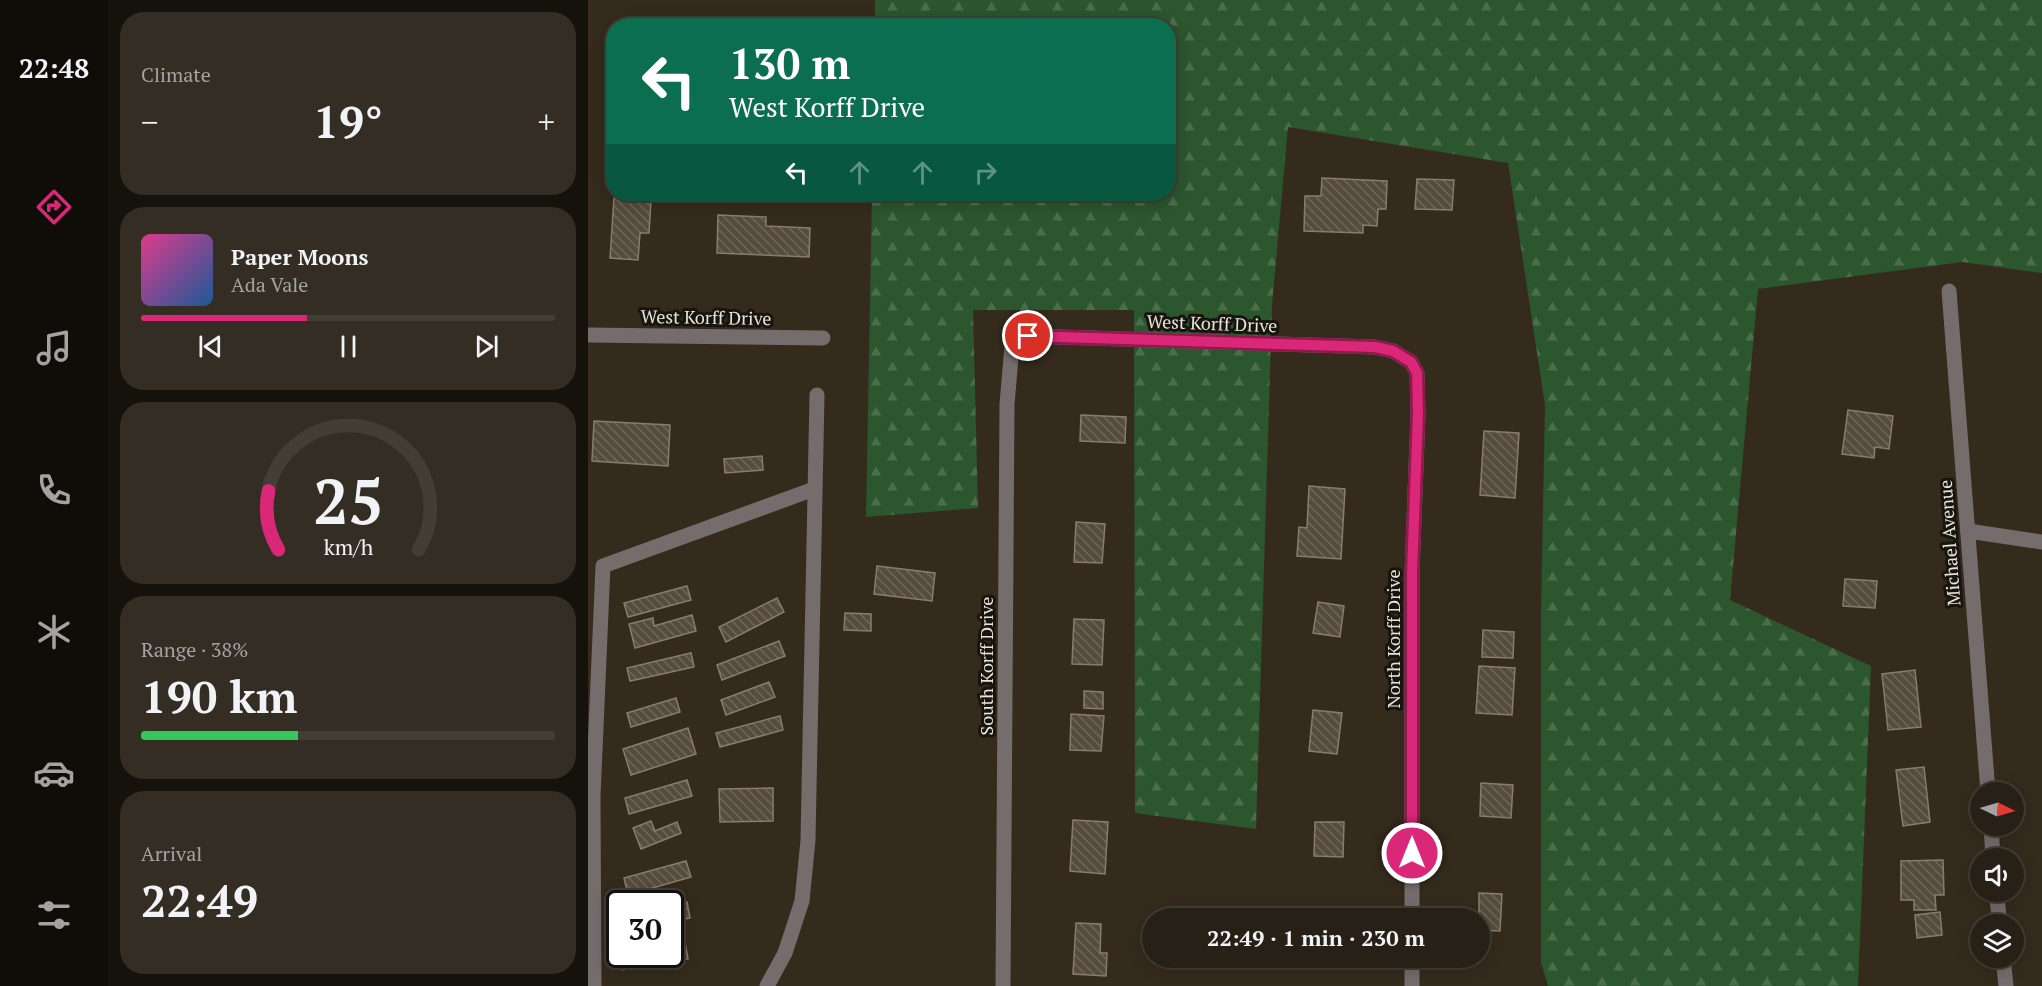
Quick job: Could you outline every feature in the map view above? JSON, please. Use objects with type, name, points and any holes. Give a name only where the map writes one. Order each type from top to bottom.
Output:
[{"type":"street","name":"Michael Avenue","points":[[1949,291],[1987,782]]},
{"type":"street","name":"West Korff Drive","points":[[588,335],[823,338]]},
{"type":"street","name":"West Korff Drive","points":[[1012,346],[1028,336],[1375,347],[1393,351],[1411,362]]},
{"type":"street","name":"South Korff Drive","points":[[1003,986],[1007,404],[1012,346]]},
{"type":"street","name":"North Korff Drive","points":[[1411,362],[1417,373],[1418,414],[1412,573],[1412,908]]},
{"type":"street","points":[[767,986],[785,953],[802,901],[808,840],[817,395]]},
{"type":"street","points":[[594,986],[593,797],[603,566],[814,489]]},
{"type":"street","points":[[1968,531],[2042,542]]},
{"type":"street","points":[[1412,968],[1412,986]]},
{"type":"street","points":[[2004,968],[2006,986]]},
{"type":"green space","points":[[875,0],[2042,0],[2042,273],[1962,262],[1758,289],[1730,600],[1871,666],[1858,986],[1548,986],[1541,962],[1541,611],[1545,405],[1508,163],[1288,127],[1272,305],[1256,829],[1135,813],[1134,310],[973,310],[978,508],[866,517],[872,201],[1176,201],[1176,18],[875,18]]},
{"type":"building","points":[[1322,178],[1387,181],[1386,209],[1378,209],[1377,226],[1363,225],[1363,233],[1304,231],[1305,196],[1321,196]]},
{"type":"building","points":[[1417,179],[1454,180],[1452,210],[1415,209]]},
{"type":"building","points":[[614,201],[651,201],[649,233],[640,233],[638,260],[610,258]]},
{"type":"building","points":[[718,215],[766,217],[766,226],[810,228],[809,257],[717,253]]},
{"type":"building","points":[[1848,410],[1893,416],[1889,449],[1875,447],[1874,458],[1842,454]]},
{"type":"building","points":[[1081,415],[1126,417],[1125,443],[1080,441]]},
{"type":"building","points":[[594,421],[670,425],[668,466],[592,461]]},
{"type":"building","points":[[1484,431],[1519,433],[1515,498],[1480,495]]},
{"type":"building","points":[[762,456],[763,470],[725,473],[724,459]]},
{"type":"building","points":[[1309,486],[1345,489],[1341,559],[1297,556],[1299,527],[1307,528]]},
{"type":"building","points":[[1076,522],[1105,524],[1102,563],[1074,562]]},
{"type":"building","points":[[877,566],[935,573],[932,601],[874,594]]},
{"type":"building","points":[[1845,579],[1877,581],[1875,608],[1843,606]]},
{"type":"building","points":[[687,586],[691,600],[628,617],[624,603]]},
{"type":"building","points":[[777,598],[784,612],[726,642],[719,627]]},
{"type":"building","points":[[1318,602],[1344,606],[1340,637],[1313,633]]},
{"type":"building","points":[[845,613],[871,614],[871,631],[844,630]]},
{"type":"building","points":[[692,615],[696,631],[635,648],[629,624],[653,618],[654,626]]},
{"type":"building","points":[[1074,619],[1104,620],[1102,665],[1072,664]]},
{"type":"building","points":[[1483,630],[1514,632],[1513,658],[1482,657]]},
{"type":"building","points":[[779,641],[785,656],[722,680],[717,665]]},
{"type":"building","points":[[691,653],[694,667],[630,681],[627,668]]},
{"type":"building","points":[[1479,666],[1515,668],[1512,715],[1476,713]]},
{"type":"building","points":[[1915,670],[1921,727],[1888,730],[1882,674]]},
{"type":"building","points":[[769,682],[775,697],[726,715],[721,700]]},
{"type":"building","points":[[1084,691],[1103,692],[1103,709],[1084,708]]},
{"type":"building","points":[[676,698],[680,712],[631,727],[627,713]]},
{"type":"building","points":[[1313,710],[1342,713],[1337,754],[1309,751]]},
{"type":"building","points":[[1071,714],[1104,716],[1101,751],[1070,750]]},
{"type":"building","points":[[780,716],[783,730],[720,747],[716,733]]},
{"type":"building","points":[[688,728],[696,754],[631,775],[623,749]]},
{"type":"building","points":[[1924,767],[1930,822],[1903,826],[1896,770]]},
{"type":"building","points":[[687,780],[692,796],[629,814],[625,798]]},
{"type":"building","points":[[1481,783],[1513,785],[1511,818],[1480,816]]},
{"type":"building","points":[[773,788],[773,821],[720,822],[719,789]]},
{"type":"building","points":[[1073,820],[1108,822],[1105,874],[1070,871]]},
{"type":"building","points":[[651,821],[655,831],[677,822],[681,833],[641,849],[633,828]]},
{"type":"building","points":[[1315,822],[1344,822],[1343,857],[1314,856]]},
{"type":"building","points":[[1943,860],[1944,895],[1935,895],[1936,910],[1914,910],[1914,900],[1901,900],[1901,861]]},
{"type":"building","points":[[686,861],[691,877],[646,890],[627,890],[624,878]]},
{"type":"building","points":[[1479,893],[1502,894],[1500,931],[1490,931],[1490,908],[1479,908]]},
{"type":"building","points":[[687,902],[690,918],[684,919],[684,903]]},
{"type":"building","points":[[1940,912],[1942,935],[1917,938],[1915,915]]},
{"type":"building","points":[[1076,923],[1101,924],[1100,953],[1107,953],[1106,976],[1073,974]]},
{"type":"building","points":[[684,943],[688,959],[684,960]]},
{"type":"route","points":[[1028,336],[1375,347],[1393,351],[1411,362],[1417,373],[1418,414],[1412,573],[1412,853]]}]
